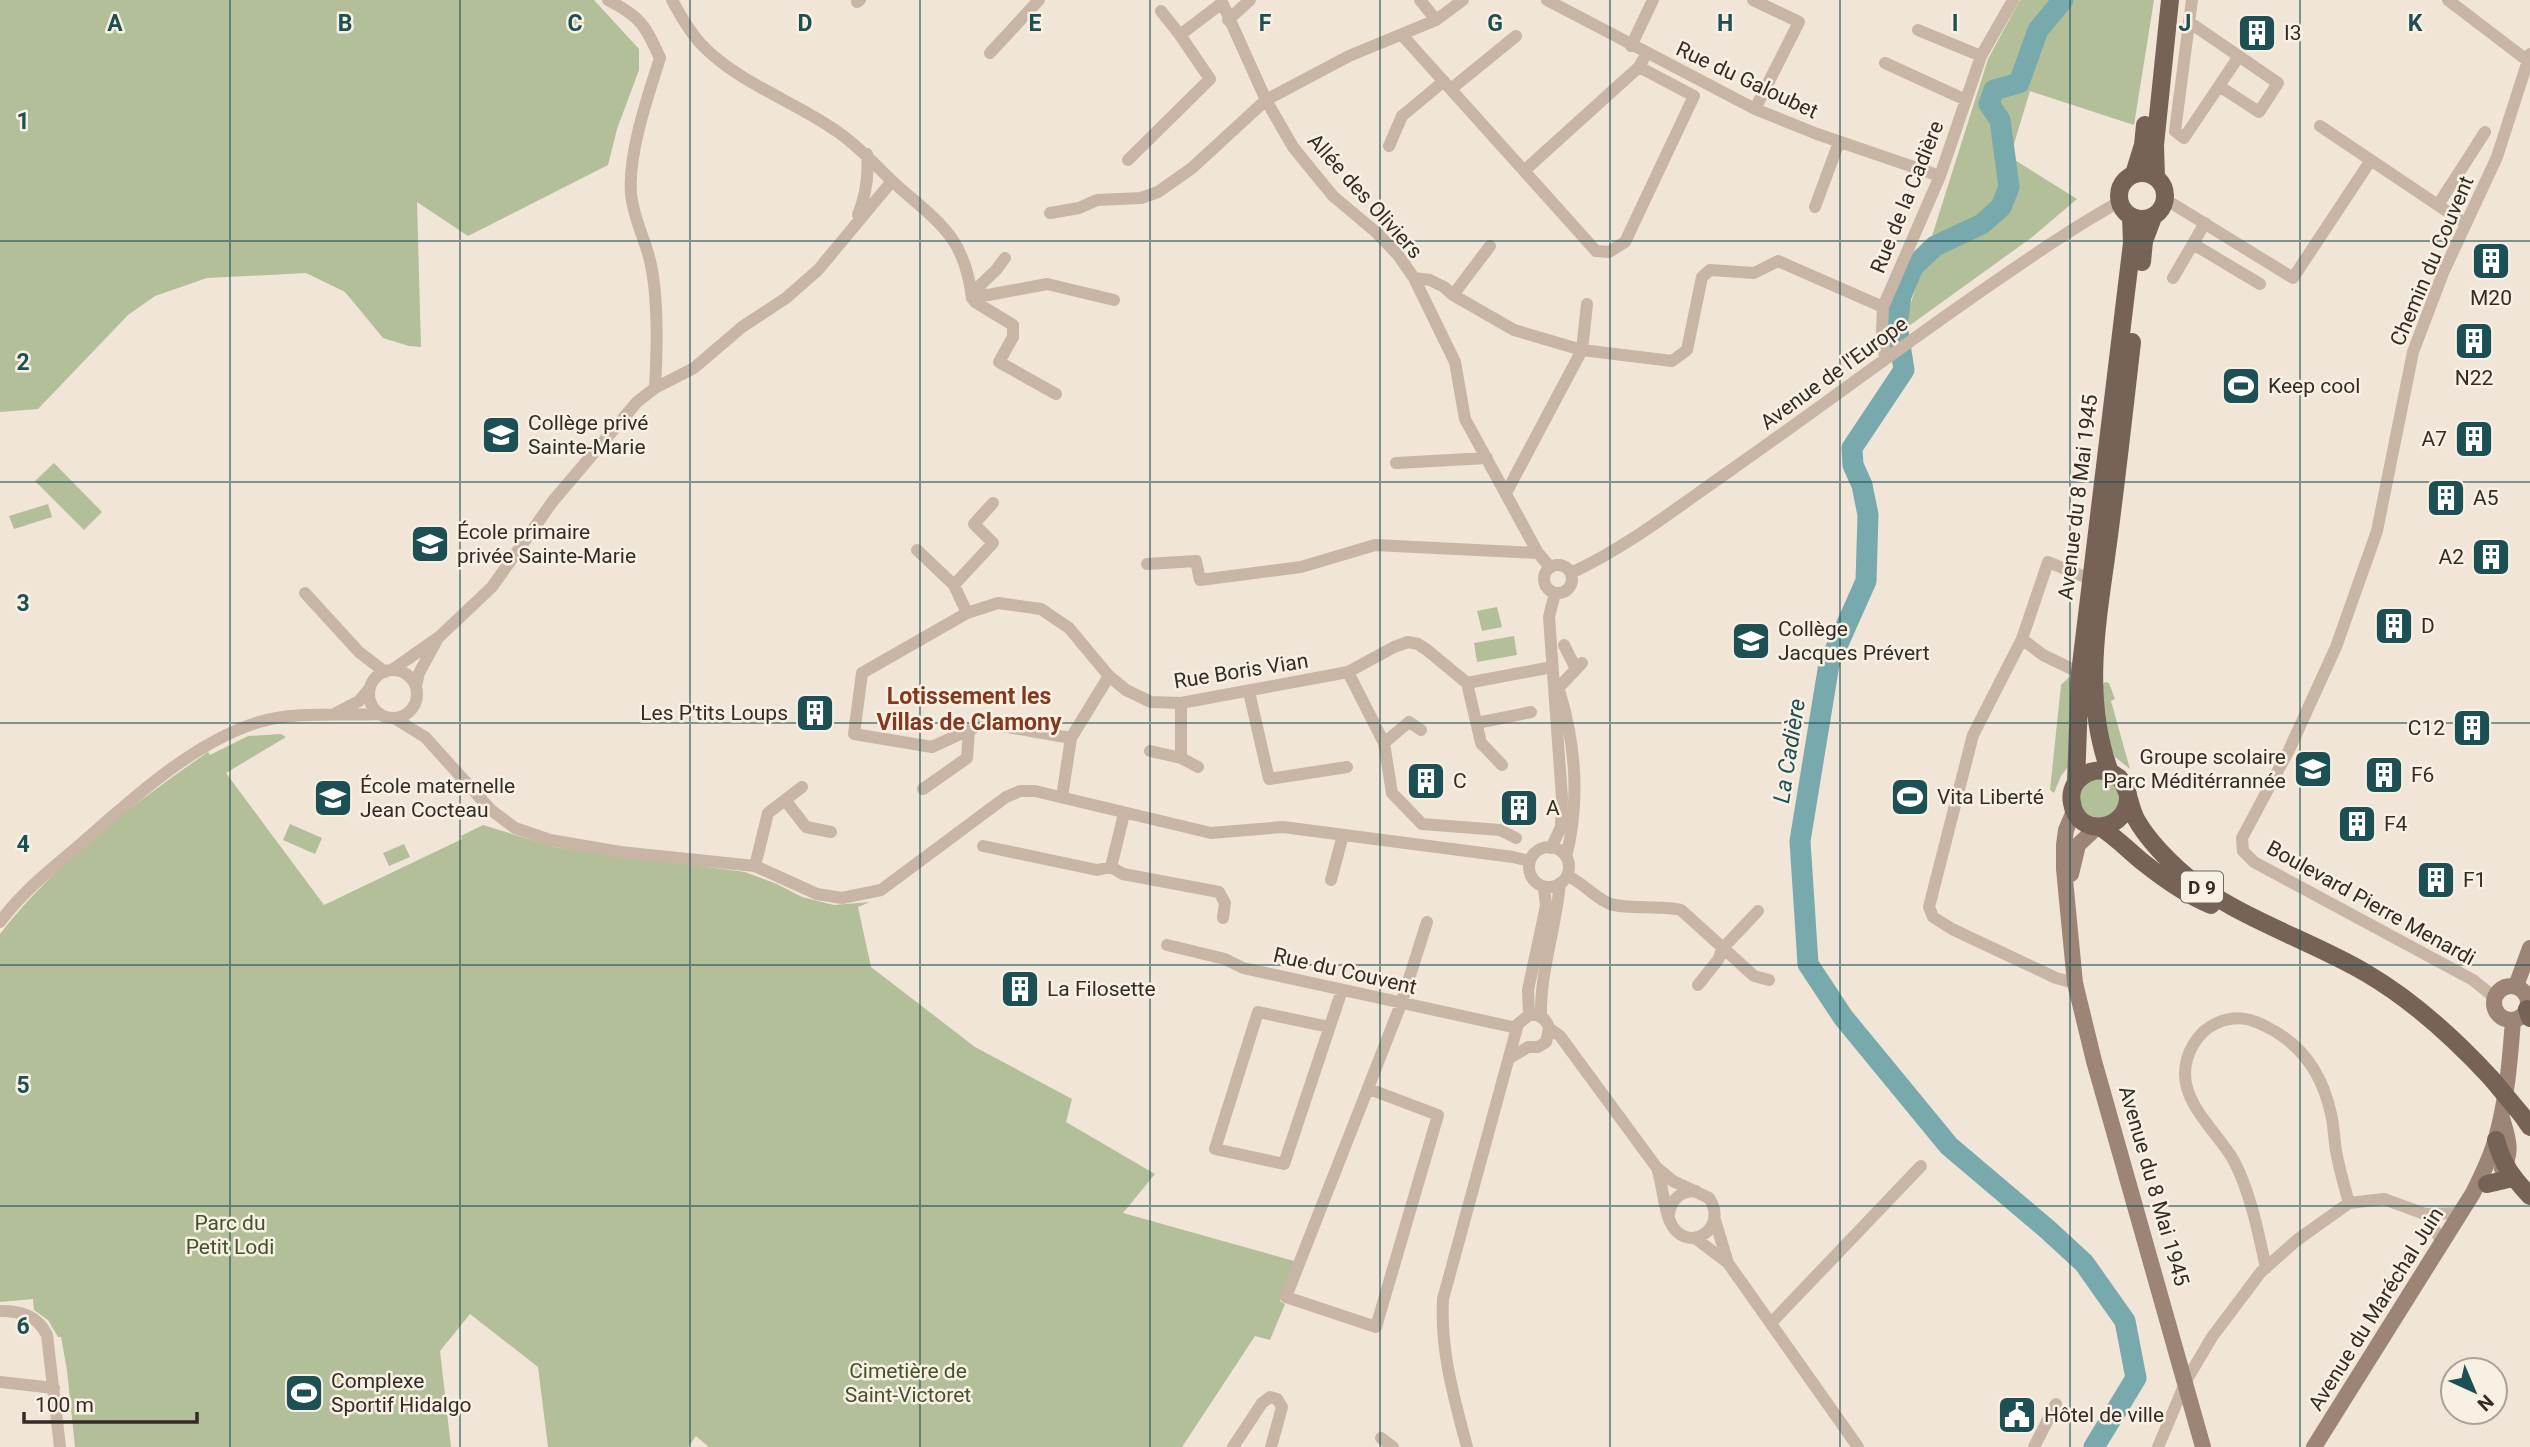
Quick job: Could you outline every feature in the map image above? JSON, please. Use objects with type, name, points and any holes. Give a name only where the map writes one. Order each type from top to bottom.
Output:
[{"type":"main road","points":[[2134,174],[2143,145],[2159,0]]},
{"type":"main road","points":[[2156,177],[2155,145],[2170,0]]},
{"type":"main road","points":[[2134,174],[2150,174],[2156,177],[2164,188],[2165,202],[2153,217],[2138,220],[2131,217],[2121,208],[2119,202],[2123,182],[2134,174]]},
{"type":"main road","name":"Avenue du 8 Mai 1945","points":[[2076,782],[2080,673],[2132,243],[2131,217]]},
{"type":"main road","name":"Avenue du 8 Mai 1945","points":[[2110,772],[2102,751],[2094,705],[2095,656],[2144,241],[2153,217]]},
{"type":"main road","points":[[2097,770],[2110,772],[2124,783],[2129,794],[2126,810],[2114,824],[2098,827],[2086,824],[2074,811],[2071,800],[2076,782],[2085,774],[2097,770]]},
{"type":"main road","name":"D 9","points":[[2129,794],[2135,817],[2146,834],[2178,869],[2224,901],[2365,972],[2396,992],[2444,1031],[2491,1078],[2525,1120]]},
{"type":"main road","points":[[2071,935],[2064,845],[2066,830],[2074,811]]},
{"type":"main road","points":[[2071,935],[2072,863],[2078,845],[2098,827]]},
{"type":"main road","name":"D 9","points":[[2098,827],[2116,837],[2144,863],[2205,902],[2309,945]]},
{"type":"main road","name":"Avenue du 8 Mai 1945","points":[[2071,935],[2075,983],[2094,1061],[2203,1447]]},
{"type":"main road","points":[[2516,986],[2530,948]]},
{"type":"main road","points":[[2505,986],[2516,986],[2527,995],[2523,1016],[2507,1020],[2494,1009],[2494,997],[2505,986]]},
{"type":"main road","name":"Avenue du Maréchal Juin","points":[[2314,1447],[2460,1213],[2480,1188],[2496,1140],[2523,1016]]},
{"type":"main road","name":"Avenue du Maréchal Juin","points":[[2502,1115],[2510,1144],[2509,1172]]},
{"type":"main road","points":[[2496,1140],[2509,1172],[2530,1196]]},
{"type":"main road","points":[[2480,1188],[2509,1172]]},
{"type":"street","points":[[608,0],[632,12],[646,28],[660,58],[632,159],[631,192],[635,217],[651,266],[656,362],[654,388]]},
{"type":"street","points":[[671,0],[702,46],[771,94],[832,127],[867,154],[892,181],[930,214],[956,243],[969,273],[975,302],[1013,325],[1013,337],[999,362],[1056,394]]},
{"type":"street","points":[[989,53],[1039,0]]},
{"type":"street","points":[[1180,35],[1238,0]]},
{"type":"street","points":[[1224,9],[1250,0]]},
{"type":"street","points":[[1420,0],[1436,20]]},
{"type":"street","points":[[1050,213],[1079,208],[1097,200],[1142,198],[1158,192],[1192,168],[1266,100],[1349,56],[1436,20],[1463,0]]},
{"type":"street","name":"Rue du Galoubet","points":[[1547,0],[1755,109],[1839,142],[1940,176]]},
{"type":"street","points":[[1631,46],[1653,0]]},
{"type":"street","points":[[1753,0],[1800,22],[1755,109]]},
{"type":"street","name":"Rue de la Cadière","points":[[1888,356],[1882,331],[1882,307],[1940,176],[1981,56],[2013,0]]},
{"type":"street","points":[[2192,0],[2175,131],[2184,138],[2239,56]]},
{"type":"street","points":[[2448,0],[2529,57]]},
{"type":"street","name":"Allée des Oliviers","points":[[1224,9],[1266,100],[1293,147],[1333,196],[1377,233],[1398,255],[1414,278],[1455,362],[1465,419],[1538,553],[1550,567]]},
{"type":"street","points":[[1128,160],[1210,79],[1161,11]]},
{"type":"street","points":[[2189,22],[2278,83],[2259,112],[2219,86]]},
{"type":"street","points":[[1918,30],[1981,56]]},
{"type":"street","points":[[1402,35],[1596,251],[1609,251],[1625,242],[1695,96],[1639,67]]},
{"type":"street","points":[[1389,146],[1402,116],[1516,36]]},
{"type":"street","points":[[1525,170],[1639,67],[1647,54]]},
{"type":"street","name":"Chemin du Couvent","points":[[2336,648],[2377,531],[2413,352],[2443,273],[2497,157],[2529,57]]},
{"type":"street","name":"Rue de la Cadière","points":[[1885,63],[1966,100]]},
{"type":"street","points":[[2320,126],[2466,223]]},
{"type":"street","points":[[2438,205],[2485,132]]},
{"type":"street","points":[[1815,207],[1839,142]]},
{"type":"street","points":[[853,226],[866,190],[867,154]]},
{"type":"street","points":[[2165,202],[2205,223],[2293,278],[2371,160]]},
{"type":"street","points":[[326,716],[347,709],[389,671],[439,636],[470,610],[499,579],[561,491],[624,415],[654,388],[694,368],[742,327],[786,298],[818,270],[892,181]]},
{"type":"street","name":"Avenue de l'Europe","points":[[1571,573],[1601,559],[1640,534],[1777,439],[1917,335],[2078,225],[2119,202]]},
{"type":"street","points":[[2173,278],[2205,223]]},
{"type":"street","points":[[2193,244],[2260,284]]},
{"type":"street","points":[[1428,307],[1444,296],[1453,295],[1490,246]]},
{"type":"street","points":[[972,293],[1005,258]]},
{"type":"street","name":"Rue de la Cadière","points":[[1581,350],[1672,361],[1687,350],[1702,276],[1710,270],[1754,273],[1778,261],[1882,307]]},
{"type":"street","points":[[1414,278],[1430,280],[1444,287],[1453,295],[1514,330],[1581,350]]},
{"type":"street","points":[[972,293],[988,295],[1047,284],[1114,300]]},
{"type":"street","points":[[1506,493],[1581,350],[1587,304]]},
{"type":"street","points":[[1396,463],[1487,458]]},
{"type":"street","points":[[954,585],[993,543],[974,524],[993,503]]},
{"type":"street","points":[[1147,564],[1196,561],[1200,580],[1301,567],[1375,545],[1538,553]]},
{"type":"street","points":[[917,550],[954,585],[967,613]]},
{"type":"street","points":[[2075,983],[2056,978],[1952,929],[1933,917],[1929,907],[1973,735],[2022,639],[2048,562],[2090,579]]},
{"type":"street","points":[[1562,565],[1571,573],[1570,586],[1563,592],[1555,593],[1547,588],[1544,579],[1550,567],[1562,565]]},
{"type":"street","points":[[305,593],[359,652],[389,671],[406,674],[416,686]]},
{"type":"street","points":[[1555,593],[1549,617],[1561,645],[1579,666],[1559,687]]},
{"type":"street","name":"Rue Boris Vian","points":[[969,730],[932,747],[854,734],[862,673],[967,613],[998,603],[1041,609],[1069,628],[1109,676],[1126,690],[1151,702],[1181,703],[1348,672],[1408,642],[1427,650],[1467,683]]},
{"type":"street","points":[[394,718],[413,708],[419,673],[439,636]]},
{"type":"street","points":[[2022,639],[2043,655],[2080,673]]},
{"type":"street","points":[[1551,848],[1561,827],[1562,799],[1552,667],[1561,645]]},
{"type":"street","name":"Boulevard Pierre Menardi","points":[[2336,648],[2289,750],[2242,838],[2243,851],[2254,862],[2473,981],[2494,997]]},
{"type":"street","points":[[359,652],[372,685],[371,703],[380,714]]},
{"type":"street","points":[[1502,765],[1481,743],[1467,683],[1552,667]]},
{"type":"street","points":[[1535,1016],[1564,880],[1569,869],[1566,857],[1574,828],[1575,798],[1570,733],[1552,667]]},
{"type":"street","points":[[1348,672],[1384,743],[1392,793],[1422,824],[1500,830],[1516,838]]},
{"type":"street","points":[[1062,797],[1072,738],[1109,676]]},
{"type":"street","points":[[1249,692],[1269,779],[1347,767]]},
{"type":"street","points":[[1181,703],[1181,758]]},
{"type":"street","points":[[413,708],[425,737]]},
{"type":"street","points":[[1477,723],[1531,712]]},
{"type":"street","points":[[0,922],[28,889],[134,799],[188,758],[223,737],[258,722],[295,716],[380,714],[394,718],[425,737],[491,810],[515,828],[550,840],[620,852],[755,866],[817,894],[842,898],[881,890],[1006,797],[1020,791],[1035,791],[1211,833],[1283,827],[1530,861]]},
{"type":"street","points":[[1384,743],[1409,722],[1421,730]]},
{"type":"street","points":[[922,789],[967,758],[969,730],[985,723],[1072,738]]},
{"type":"street","points":[[1150,751],[1181,758],[1198,767]]},
{"type":"street","points":[[755,866],[768,813],[802,788]]},
{"type":"street","points":[[785,800],[806,827],[831,832]]},
{"type":"street","points":[[1111,867],[1124,814]]},
{"type":"street","points":[[1331,880],[1342,835]]},
{"type":"street","points":[[982,846],[1097,870],[1111,867],[1123,874],[1219,892],[1225,903],[1223,918]]},
{"type":"street","points":[[1544,887],[1533,880],[1530,874],[1530,861],[1538,850],[1551,848],[1566,857]]},
{"type":"street","points":[[1544,887],[1564,880],[1580,881],[1590,893],[1610,905],[1681,910],[1754,976],[1769,980]]},
{"type":"street","points":[[1544,887],[1546,906],[1528,990],[1535,1016],[1560,1036],[1657,1168],[1673,1181],[1709,1198],[1714,1205],[1715,1219],[1728,1263]]},
{"type":"street","points":[[1699,985],[1718,960],[1723,948],[1758,911]]},
{"type":"street","points":[[1369,1089],[1438,1115],[1376,1327],[1286,1297],[1401,1004],[1427,922]]},
{"type":"street","name":"Rue du Couvent","points":[[1167,945],[1225,959],[1243,968],[1517,1031]]},
{"type":"street","points":[[1329,1027],[1258,1012],[1215,1149],[1284,1164],[1342,990]]},
{"type":"street","points":[[1467,1447],[1444,1353],[1441,1325],[1443,1299],[1454,1251],[1517,1031],[1521,1020],[1535,1016]]},
{"type":"street","points":[[2266,1268],[2247,1192],[2233,1160],[2191,1099],[2185,1075],[2189,1050],[2206,1027],[2230,1018],[2252,1019],[2278,1033],[2297,1049],[2320,1076],[2331,1114],[2336,1150],[2349,1203]]},
{"type":"street","points":[[1510,1058],[1528,1047],[1538,1047],[1546,1042],[1549,1028]]},
{"type":"street","points":[[1517,1031],[1520,1041],[1528,1047]]},
{"type":"street","points":[[1546,1042],[1571,1051]]},
{"type":"street","points":[[1771,1323],[1921,1166]]},
{"type":"street","points":[[1657,1168],[1675,1231],[1687,1238],[1695,1238],[1708,1232],[1715,1219]]},
{"type":"street","points":[[1668,1214],[1677,1196],[1696,1191]]},
{"type":"street","points":[[2158,1447],[2186,1381],[2212,1337],[2266,1268],[2297,1240],[2349,1203],[2384,1199],[2425,1214],[2460,1213]]},
{"type":"street","points":[[2425,1214],[2442,1242]]},
{"type":"street","points":[[1695,1238],[1728,1263],[1849,1432],[1853,1444]]},
{"type":"street","points":[[0,1311],[24,1313],[44,1329],[49,1343],[60,1447]]},
{"type":"street","points":[[0,1382],[54,1388]]},
{"type":"street","points":[[1233,1447],[1262,1403],[1270,1397],[1278,1399],[1282,1407],[1271,1447]]},
{"type":"street","points":[[2034,1447],[2056,1404]]},
{"type":"street","points":[[1381,1438],[1393,1447]]},
{"type":"green space","points":[[0,0],[594,0],[639,49],[639,70],[617,129],[608,165],[468,236],[417,202],[421,347],[383,338],[345,292],[306,273],[207,278],[155,296],[128,315],[38,409],[0,412]]},
{"type":"green space","points":[[2020,0],[2154,0],[2134,125],[2030,91],[2010,157],[2077,199],[2031,238],[1902,331],[1988,59]]},
{"type":"green space","points":[[54,463],[102,512],[84,530],[35,481]]},
{"type":"green space","points":[[48,504],[52,517],[14,529],[9,516]]},
{"type":"green space","points":[[1497,607],[1502,627],[1482,631],[1477,611]]},
{"type":"green space","points":[[1514,636],[1517,655],[1477,662],[1474,643]]},
{"type":"green space","points":[[2069,677],[2072,680],[2068,767],[2054,793],[2050,790],[2061,685]]},
{"type":"green space","points":[[2105,682],[2109,683],[2115,699],[2111,701],[2130,769],[2115,757],[2109,744],[2100,688]]},
{"type":"green space","points":[[281,734],[286,737],[226,773],[324,905],[462,839],[461,836],[483,825],[554,847],[745,872],[802,897],[834,905],[870,902],[858,907],[871,967],[975,1047],[1072,1099],[1066,1122],[1155,1174],[1123,1213],[1294,1261],[1280,1301],[1285,1304],[1270,1340],[1255,1336],[1182,1447],[709,1447],[696,1436],[688,1447],[548,1447],[538,1367],[470,1314],[440,1351],[451,1447],[75,1447],[61,1337],[58,1337],[48,1320],[34,1310],[33,1299],[0,1302],[0,934],[71,858],[124,813],[208,752],[210,755],[248,736]]},
{"type":"green space","points":[[2099,778],[2107,779],[2113,784],[2118,790],[2118,806],[2113,812],[2107,817],[2099,818],[2091,817],[2085,812],[2080,806],[2079,798],[2080,790],[2085,784],[2091,779]]},
{"type":"green space","points":[[290,824],[322,838],[315,854],[283,840]]},
{"type":"green space","points":[[404,844],[410,857],[389,866],[383,853]]},
{"type":"waterway","name":"La Cadière","points":[[2063,0],[2038,30],[2019,83],[1994,90],[1989,104],[2000,120],[2009,187],[2001,207],[1982,224],[1935,246],[1913,267],[1901,296],[1897,325],[1904,370],[1852,448],[1853,465],[1862,485],[1868,515],[1866,581],[1829,664],[1800,841],[1808,964],[1843,1017],[1949,1146],[2084,1263],[2125,1321],[2136,1378],[2094,1447]]},
{"type":"place","name":"I3","points":[[2257,33]]},
{"type":"place","name":"M20","points":[[2491,261]]},
{"type":"place","name":"N22","points":[[2474,341]]},
{"type":"place","name":"Keep cool","points":[[2241,386]]},
{"type":"place","name":"Collège privé Sainte-Marie","points":[[501,435]]},
{"type":"place","name":"A7","points":[[2474,439]]},
{"type":"place","name":"A5","points":[[2446,498]]},
{"type":"place","name":"École primaire privée Sainte-Marie","points":[[430,544]]},
{"type":"place","name":"A2","points":[[2491,557]]},
{"type":"place","name":"D","points":[[2394,626]]},
{"type":"place","name":"Collège Jacques Prévert","points":[[1751,641]]},
{"type":"place","name":"Les P'tits Loups","points":[[815,713]]},
{"type":"place","name":"C12","points":[[2472,728]]},
{"type":"place","name":"Groupe scolaire Parc Méditérrannée","points":[[2313,769]]},
{"type":"place","name":"F6","points":[[2384,775]]},
{"type":"place","name":"C","points":[[1426,781]]},
{"type":"place","name":"Vita Liberté","points":[[1910,797]]},
{"type":"place","name":"École maternelle Jean Cocteau","points":[[333,798]]},
{"type":"place","name":"A","points":[[1519,808]]},
{"type":"place","name":"F4","points":[[2357,824]]},
{"type":"place","name":"F1","points":[[2436,880]]},
{"type":"place","name":"La Filosette","points":[[1020,989]]},
{"type":"place","name":"Complexe Sportif Hidalgo","points":[[304,1393]]},
{"type":"place","name":"Hôtel de ville","points":[[2017,1415]]},
{"type":"district","name":"Lotissement les Villas de Clamony","points":[[969,709]]},
{"type":"park label","name":"Parc du Petit Lodi","points":[[230,1235]]},
{"type":"park label","name":"Cimetière de Saint-Victoret","points":[[908,1383]]}]
